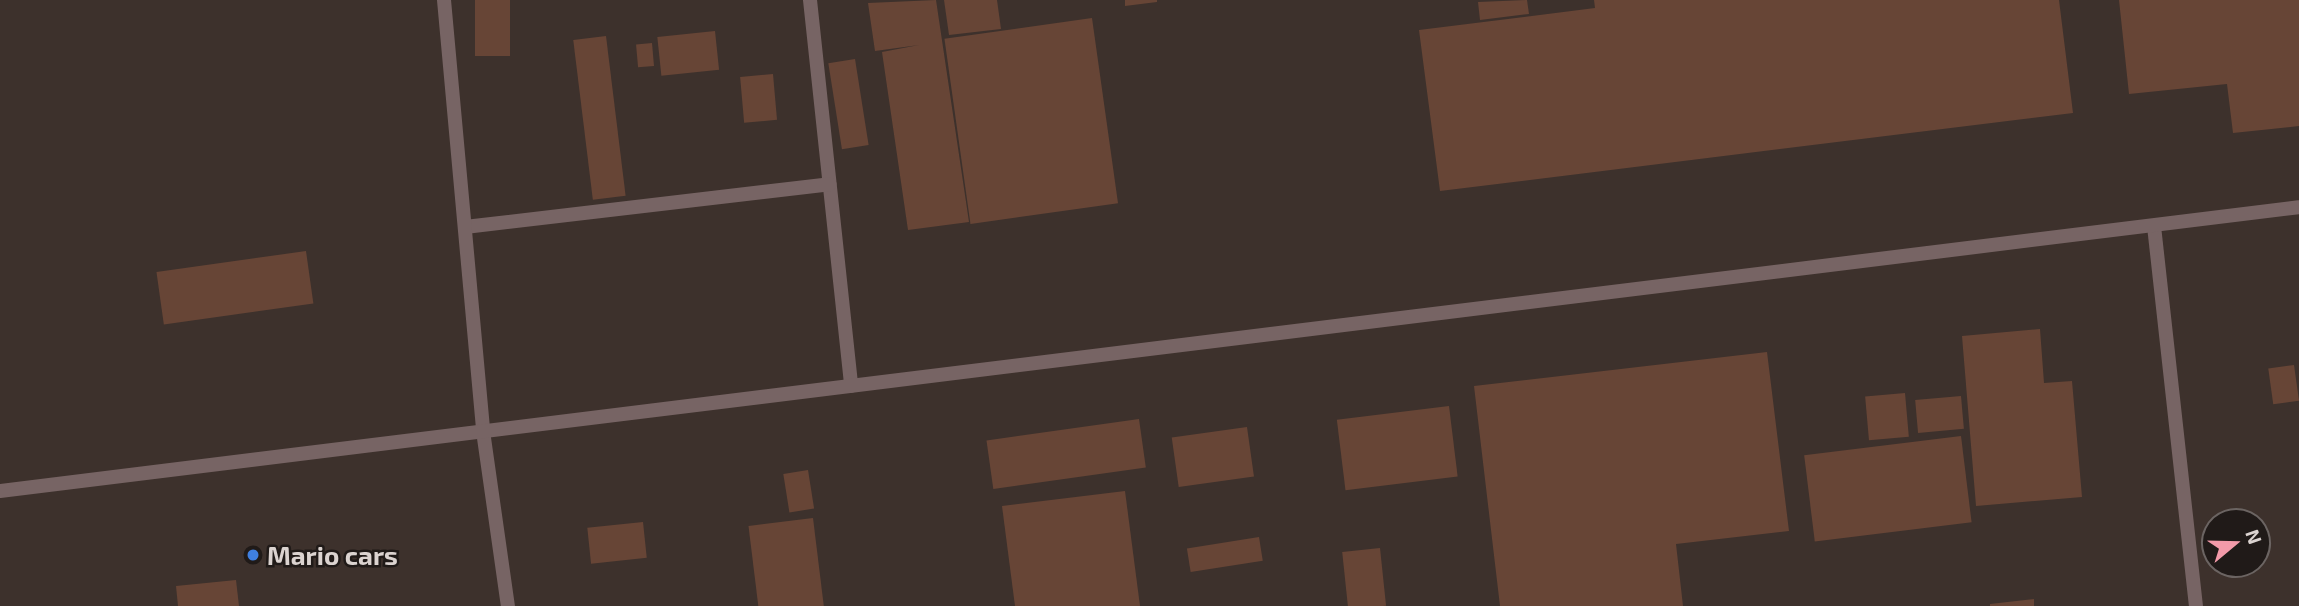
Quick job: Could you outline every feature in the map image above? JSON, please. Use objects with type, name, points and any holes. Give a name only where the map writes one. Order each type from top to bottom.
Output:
[{"type":"street","points":[[443,0],[483,431],[508,606]]},
{"type":"street","points":[[810,0],[851,386]]},
{"type":"street","points":[[465,227],[829,184]]},
{"type":"street","points":[[0,491],[2299,206]]},
{"type":"street","points":[[2154,226],[2196,606]]},
{"type":"building","points":[[475,0],[510,0],[510,56],[475,56]]},
{"type":"building","points":[[936,0],[969,222],[908,230],[882,52],[919,45],[875,51],[868,3]]},
{"type":"building","points":[[944,0],[997,0],[1001,29],[949,35]]},
{"type":"building","points":[[1125,0],[1157,0],[1157,2],[1125,6]]},
{"type":"building","points":[[1527,0],[1529,14],[1480,20],[1478,2]]},
{"type":"building","points":[[1594,0],[2059,0],[2073,113],[1440,191],[1419,30],[1595,8]]},
{"type":"building","points":[[2119,0],[2299,0],[2299,126],[2233,133],[2227,84],[2129,94]]},
{"type":"building","points":[[1092,18],[1118,203],[970,224],[944,39]]},
{"type":"building","points":[[715,31],[719,70],[661,76],[657,37]]},
{"type":"building","points":[[606,36],[626,196],[593,200],[573,40]]},
{"type":"building","points":[[652,43],[654,66],[638,67],[636,44]]},
{"type":"building","points":[[855,59],[869,145],[842,149],[828,63]]},
{"type":"building","points":[[773,74],[777,120],[744,123],[740,77]]},
{"type":"building","points":[[306,251],[313,303],[164,324],[156,272]]},
{"type":"building","points":[[2040,329],[2044,383],[2072,381],[2082,497],[1976,506],[1962,336]]},
{"type":"building","points":[[1767,352],[1789,531],[1676,544],[1683,606],[1500,606],[1474,386]]},
{"type":"building","points":[[2294,365],[2299,401],[2273,404],[2268,369]]},
{"type":"building","points":[[1905,393],[1909,437],[1869,440],[1865,396]]},
{"type":"building","points":[[1961,396],[1964,429],[1918,433],[1915,400]]},
{"type":"building","points":[[1449,406],[1458,476],[1345,490],[1337,420]]},
{"type":"building","points":[[1139,419],[1146,468],[993,489],[986,440]]},
{"type":"building","points":[[1247,427],[1254,477],[1179,487],[1172,438]]},
{"type":"building","points":[[1961,436],[1972,522],[1815,542],[1804,455]]},
{"type":"building","points":[[808,470],[814,509],[789,512],[783,474]]},
{"type":"building","points":[[1125,491],[1140,606],[1015,606],[1002,506]]},
{"type":"building","points":[[813,518],[824,606],[758,606],[748,526]]},
{"type":"building","points":[[643,522],[647,558],[591,564],[587,528]]},
{"type":"building","points":[[1259,537],[1263,561],[1191,572],[1187,548]]},
{"type":"building","points":[[1380,548],[1386,606],[1348,606],[1342,552]]},
{"type":"building","points":[[236,580],[239,606],[178,606],[176,586]]},
{"type":"building","points":[[2034,599],[2034,606],[1990,606],[1990,604]]},
{"type":"place","name":"Mario cars","points":[[253,555]]}]
